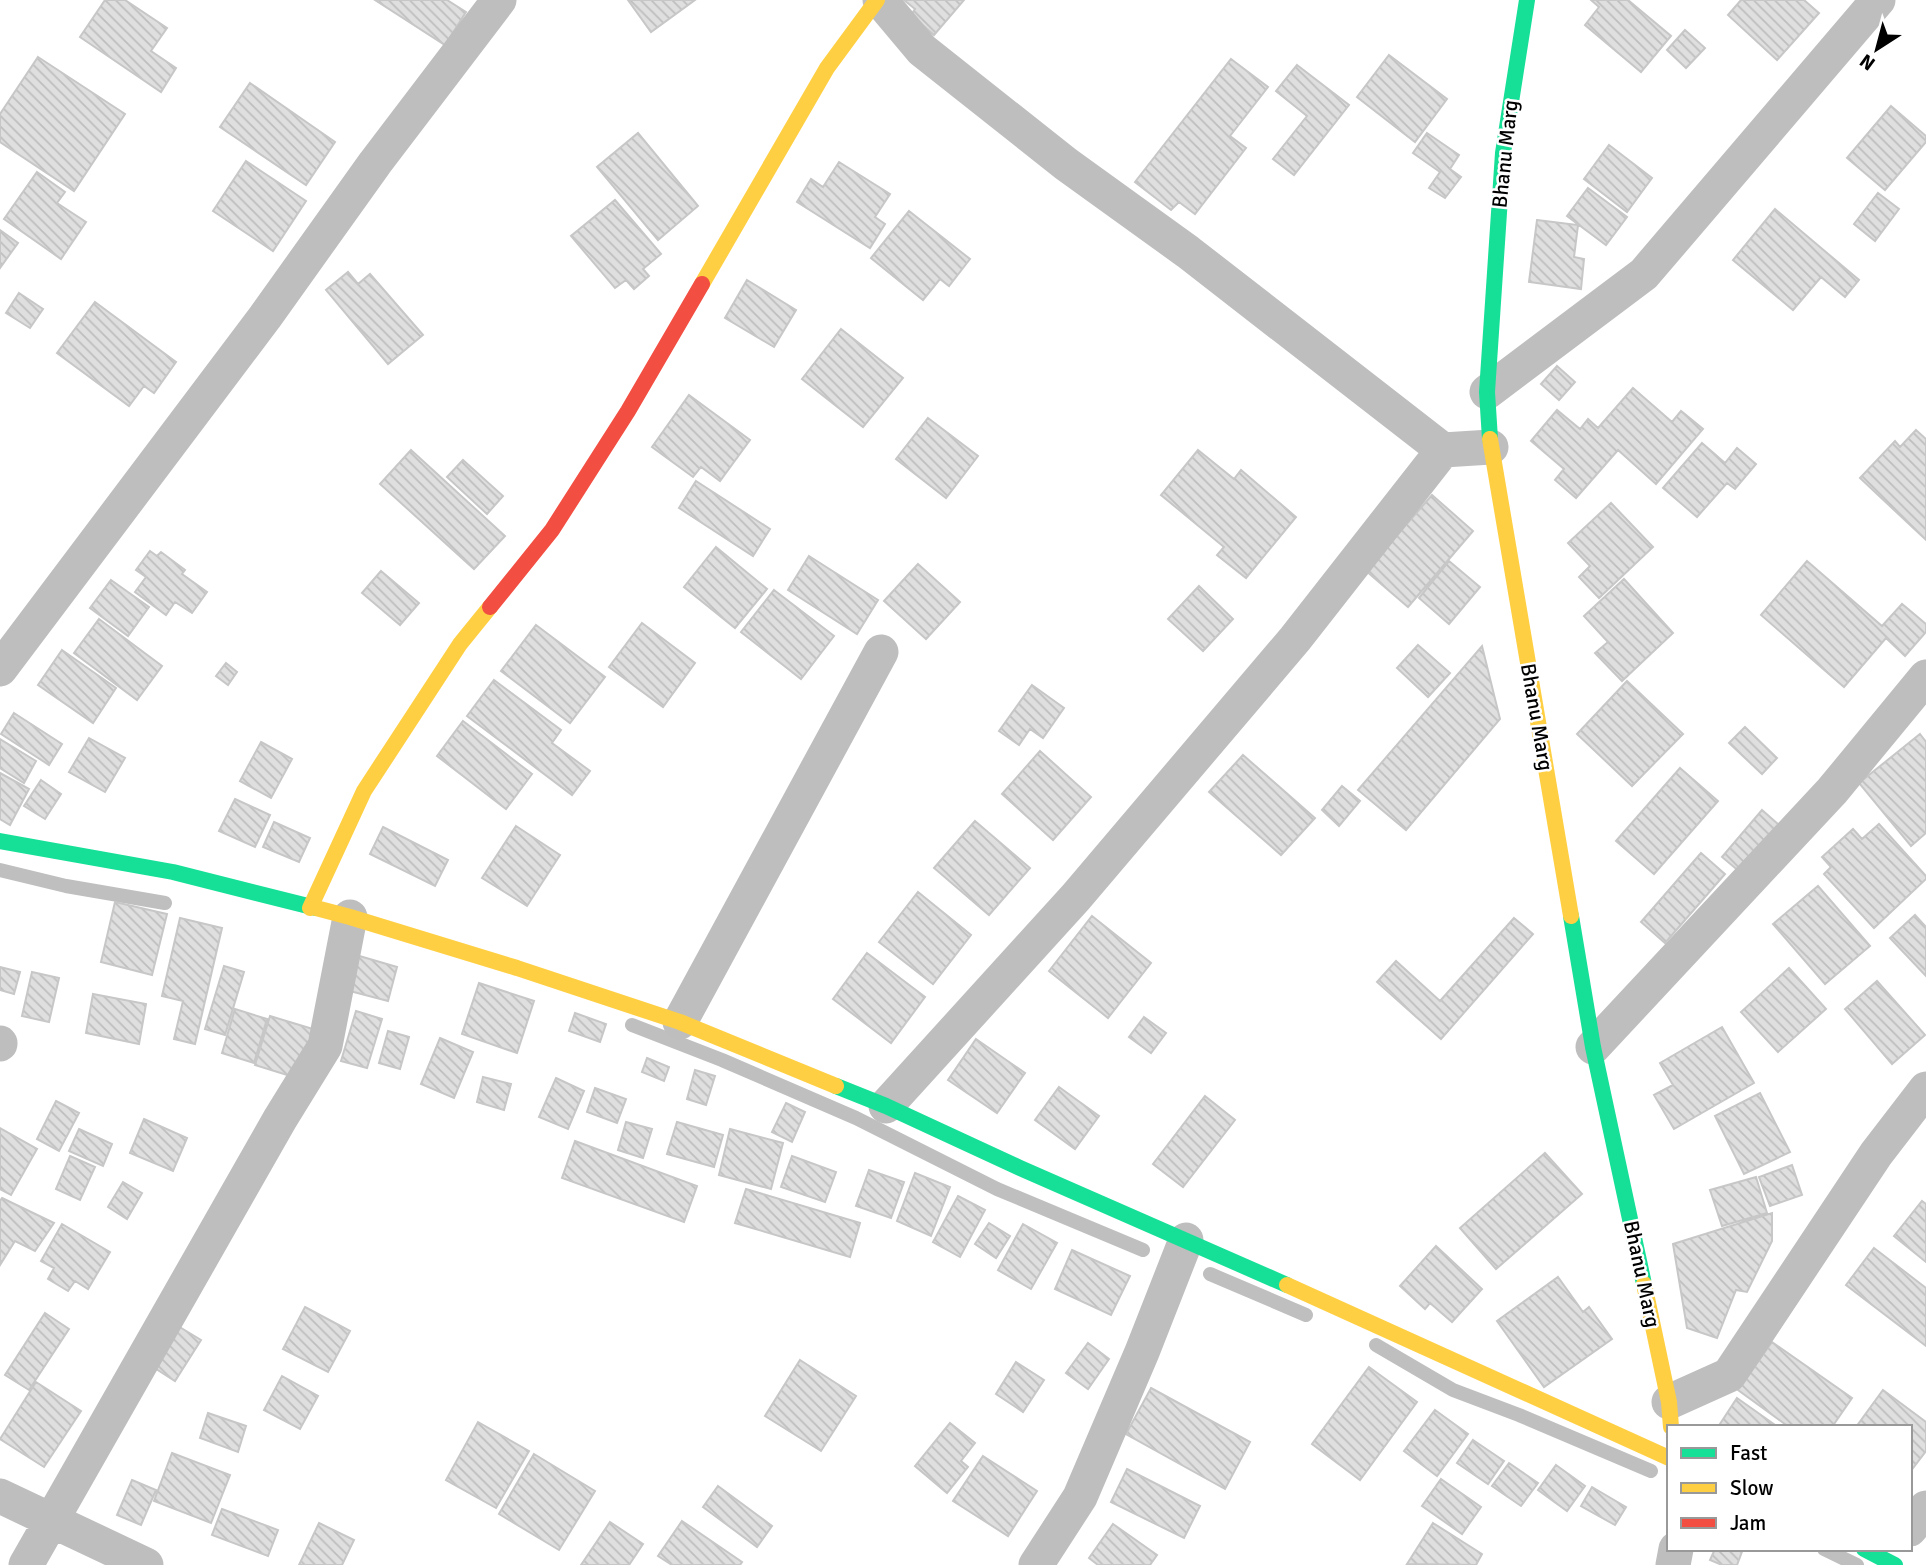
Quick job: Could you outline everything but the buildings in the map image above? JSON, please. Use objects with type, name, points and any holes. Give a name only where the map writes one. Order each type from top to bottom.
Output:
[{"type":"street","points":[[0,669],[499,0]]},
{"type":"street","points":[[310,908],[364,791],[460,644],[552,530],[628,411],[827,68],[878,0],[922,50],[1066,164],[1188,251],[1443,450],[1491,447]]},
{"type":"street","name":"Bhanu Marg","points":[[1527,0],[1503,153],[1487,392],[1491,447],[1593,1047],[1670,1415]]},
{"type":"street","points":[[1487,392],[1644,274],[1878,0]]},
{"type":"street","points":[[886,1106],[1076,897],[1294,639],[1443,450]]},
{"type":"street","points":[[680,1022],[880,652]]},
{"type":"street","points":[[1593,1047],[1832,791],[1926,677]]},
{"type":"street","points":[[0,841],[173,872],[350,917],[680,1022],[886,1106],[1667,1457]]},
{"type":"street","points":[[26,1565],[50,1519],[326,1045],[350,917]]},
{"type":"street","points":[[1670,1415],[1729,1376],[1875,1154],[1926,1090]]},
{"type":"street","points":[[1036,1565],[1080,1497],[1186,1240]]},
{"type":"street","points":[[0,1496],[146,1565]]},
{"type":"street","points":[[1912,1526],[1926,1508]]},
{"type":"waterway","points":[[0,870],[66,886],[165,903]]},
{"type":"waterway","points":[[632,1025],[722,1060],[856,1118],[997,1189],[1143,1250]]},
{"type":"waterway","points":[[1210,1274],[1306,1315]]},
{"type":"waterway","points":[[1376,1345],[1453,1390],[1651,1471]]},
{"type":"waterway","points":[[1828,1551],[1857,1565]]},
{"type":"traffic: fast","points":[[1490,439],[1487,392],[1503,153],[1527,0]]},
{"type":"traffic: fast","points":[[0,841],[173,872],[316,908]]},
{"type":"traffic: fast","points":[[1571,916],[1593,1047],[1644,1284]]},
{"type":"traffic: fast","points":[[836,1086],[1287,1285]]},
{"type":"traffic: fast","points":[[1868,1551],[1895,1565]]},
{"type":"traffic: slow","points":[[702,284],[827,68],[877,0]]},
{"type":"traffic: slow","points":[[1490,439],[1571,916]]},
{"type":"traffic: slow","points":[[310,908],[364,791],[460,644],[490,607]]},
{"type":"traffic: slow","points":[[316,908],[517,968],[680,1022],[836,1086]]},
{"type":"traffic: slow","points":[[1644,1284],[1669,1402],[1671,1425]]},
{"type":"traffic: slow","points":[[1287,1285],[1667,1457]]},
{"type":"traffic: jam","points":[[490,607],[552,530],[628,411],[702,284]]}]
